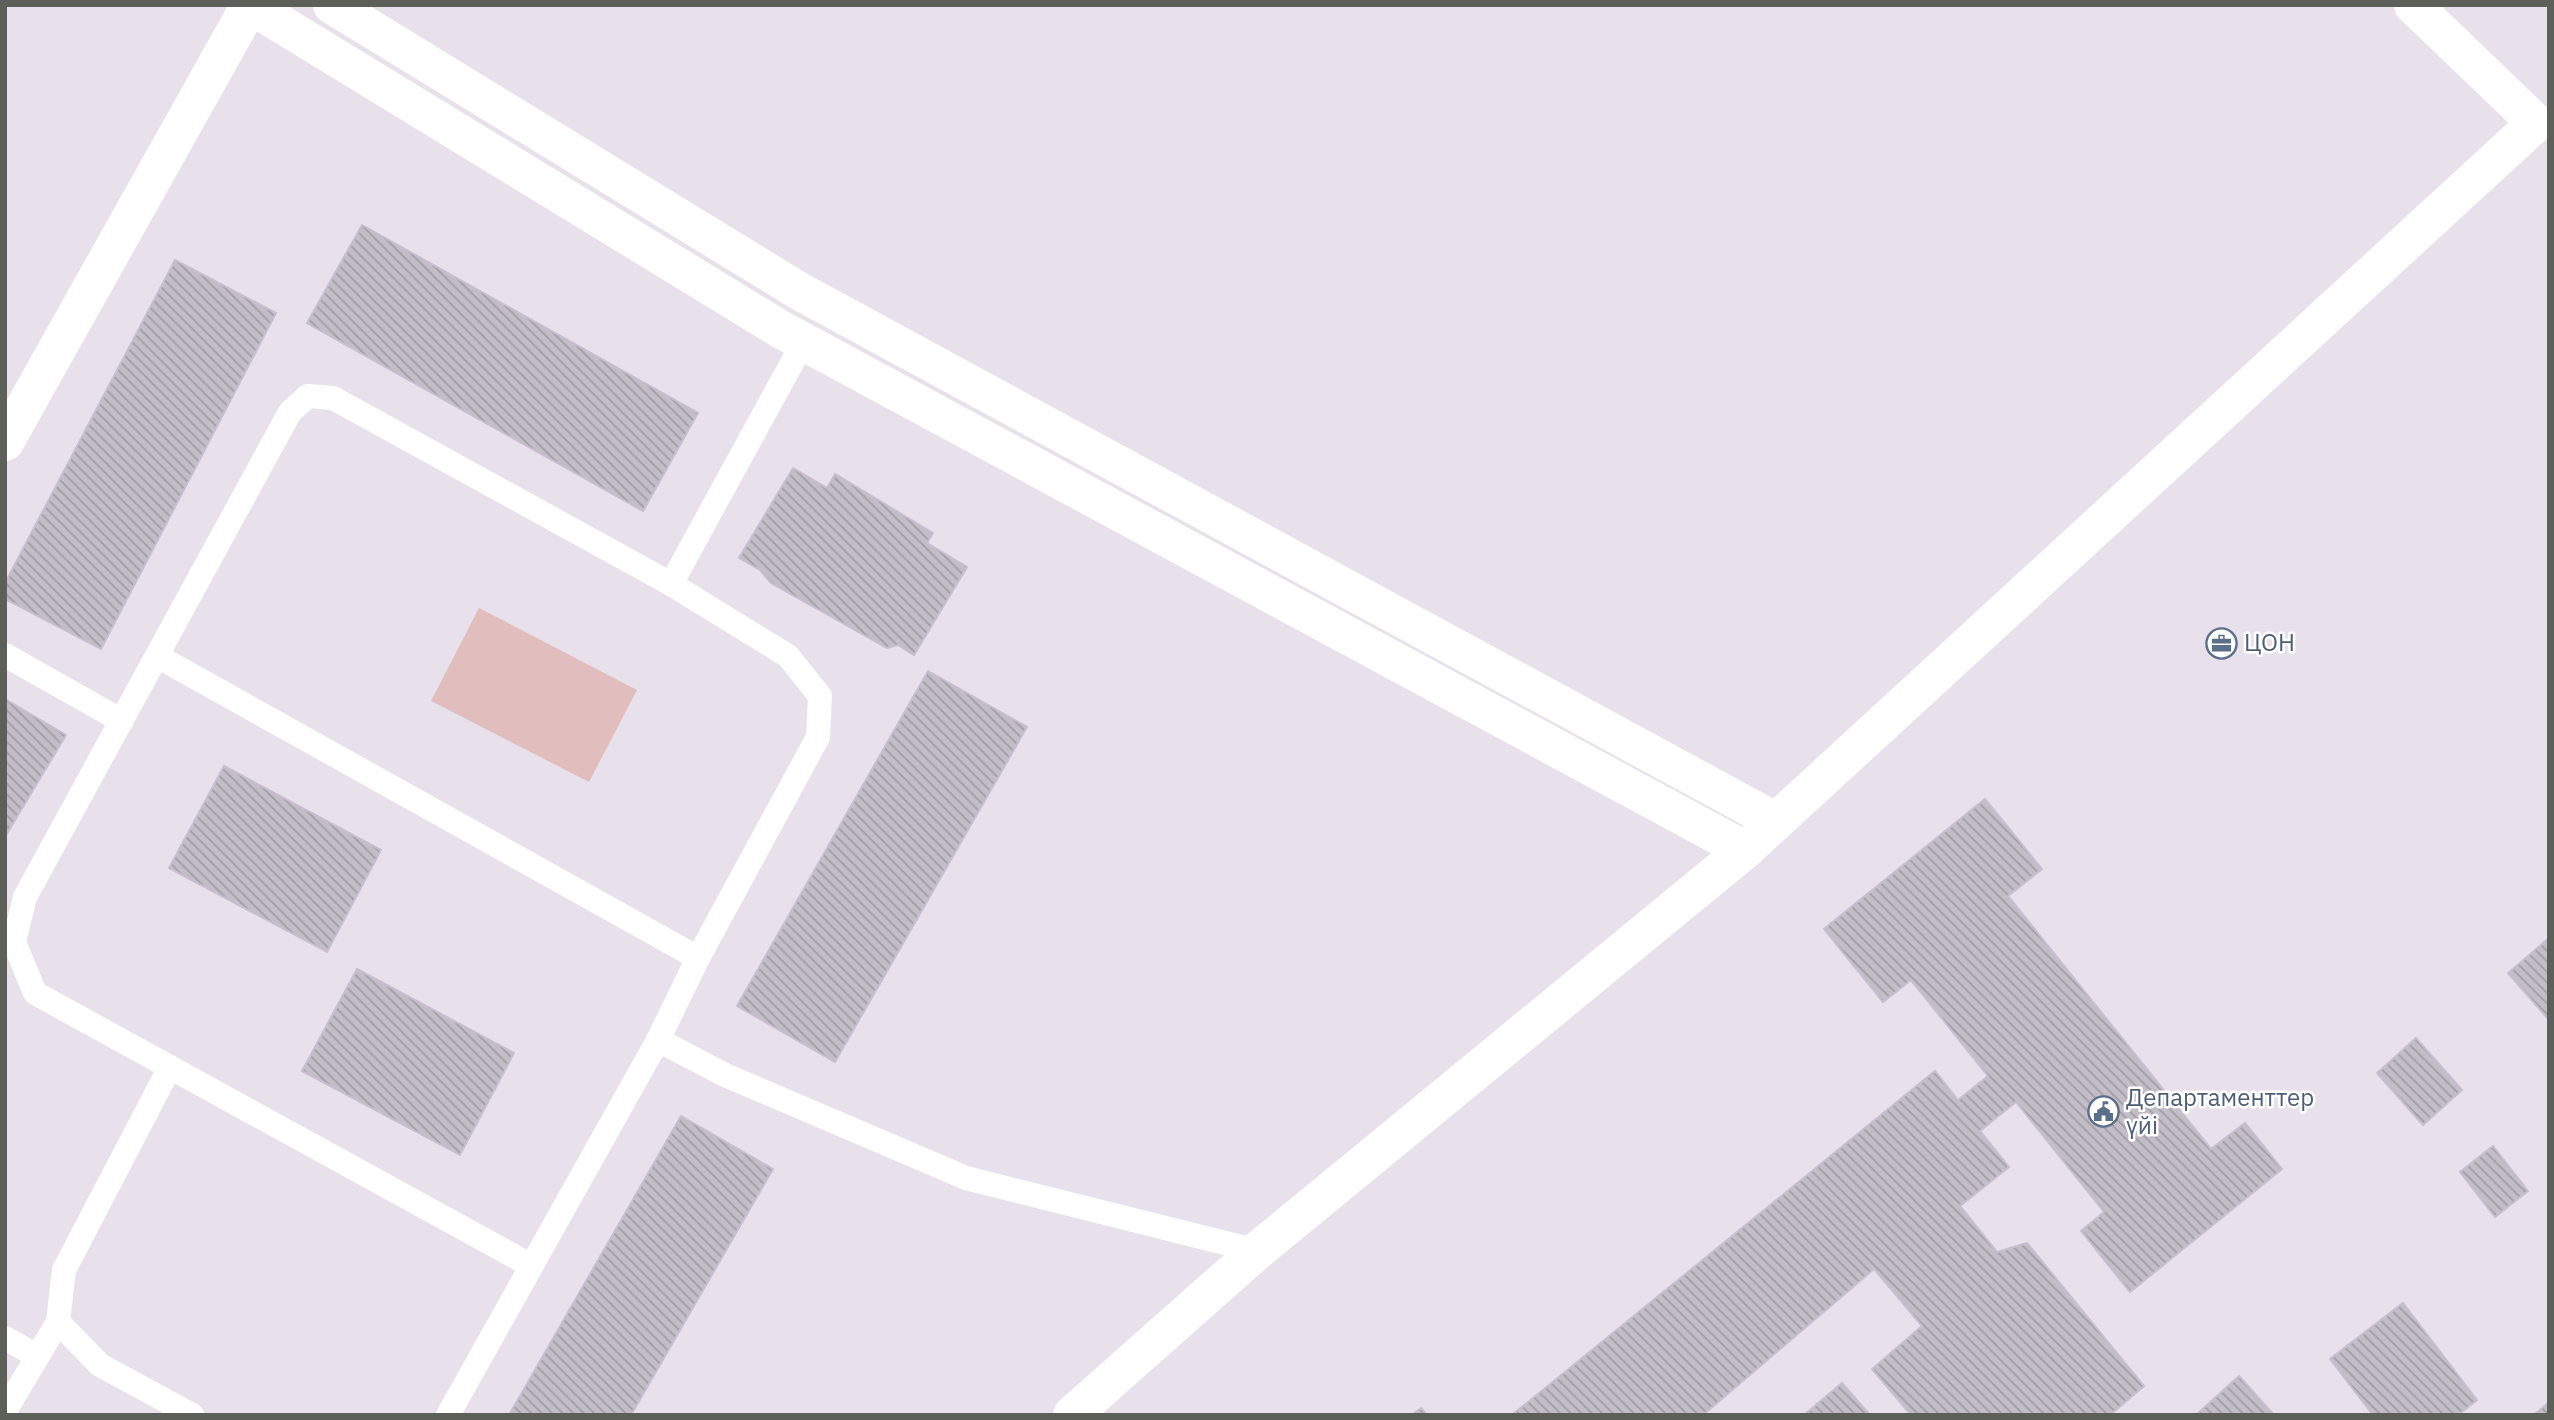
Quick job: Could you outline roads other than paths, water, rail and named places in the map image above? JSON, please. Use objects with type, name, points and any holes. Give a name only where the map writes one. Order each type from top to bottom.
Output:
[{"type":"street","points":[[5,442],[250,5],[780,329],[1745,850]]},
{"type":"street","points":[[332,5],[824,304],[1775,821]]},
{"type":"street","points":[[1072,1415],[1257,1251],[1745,850],[2542,129],[2413,5]]},
{"type":"street","points":[[804,341],[824,304]]},
{"type":"lane","points":[[671,583],[804,341]]},
{"type":"lane","points":[[448,1415],[658,1040],[698,958],[818,737],[820,696],[788,656],[671,583],[333,398],[308,396],[290,412],[25,897],[14,942],[35,993],[530,1265]]},
{"type":"lane","points":[[5,656],[122,721]]},
{"type":"lane","points":[[157,656],[698,958]]},
{"type":"lane","points":[[658,1040],[725,1075],[966,1178],[1257,1251]]},
{"type":"lane","points":[[5,1411],[58,1322],[64,1270],[170,1067]]},
{"type":"lane","points":[[58,1322],[100,1365],[191,1415]]},
{"type":"lane","points":[[5,1338],[37,1356]]},
{"type":"place","name":"ЦОН","points":[[2221,643]]},
{"type":"place","name":"Департаменттер үйі","points":[[2103,1112]]}]
